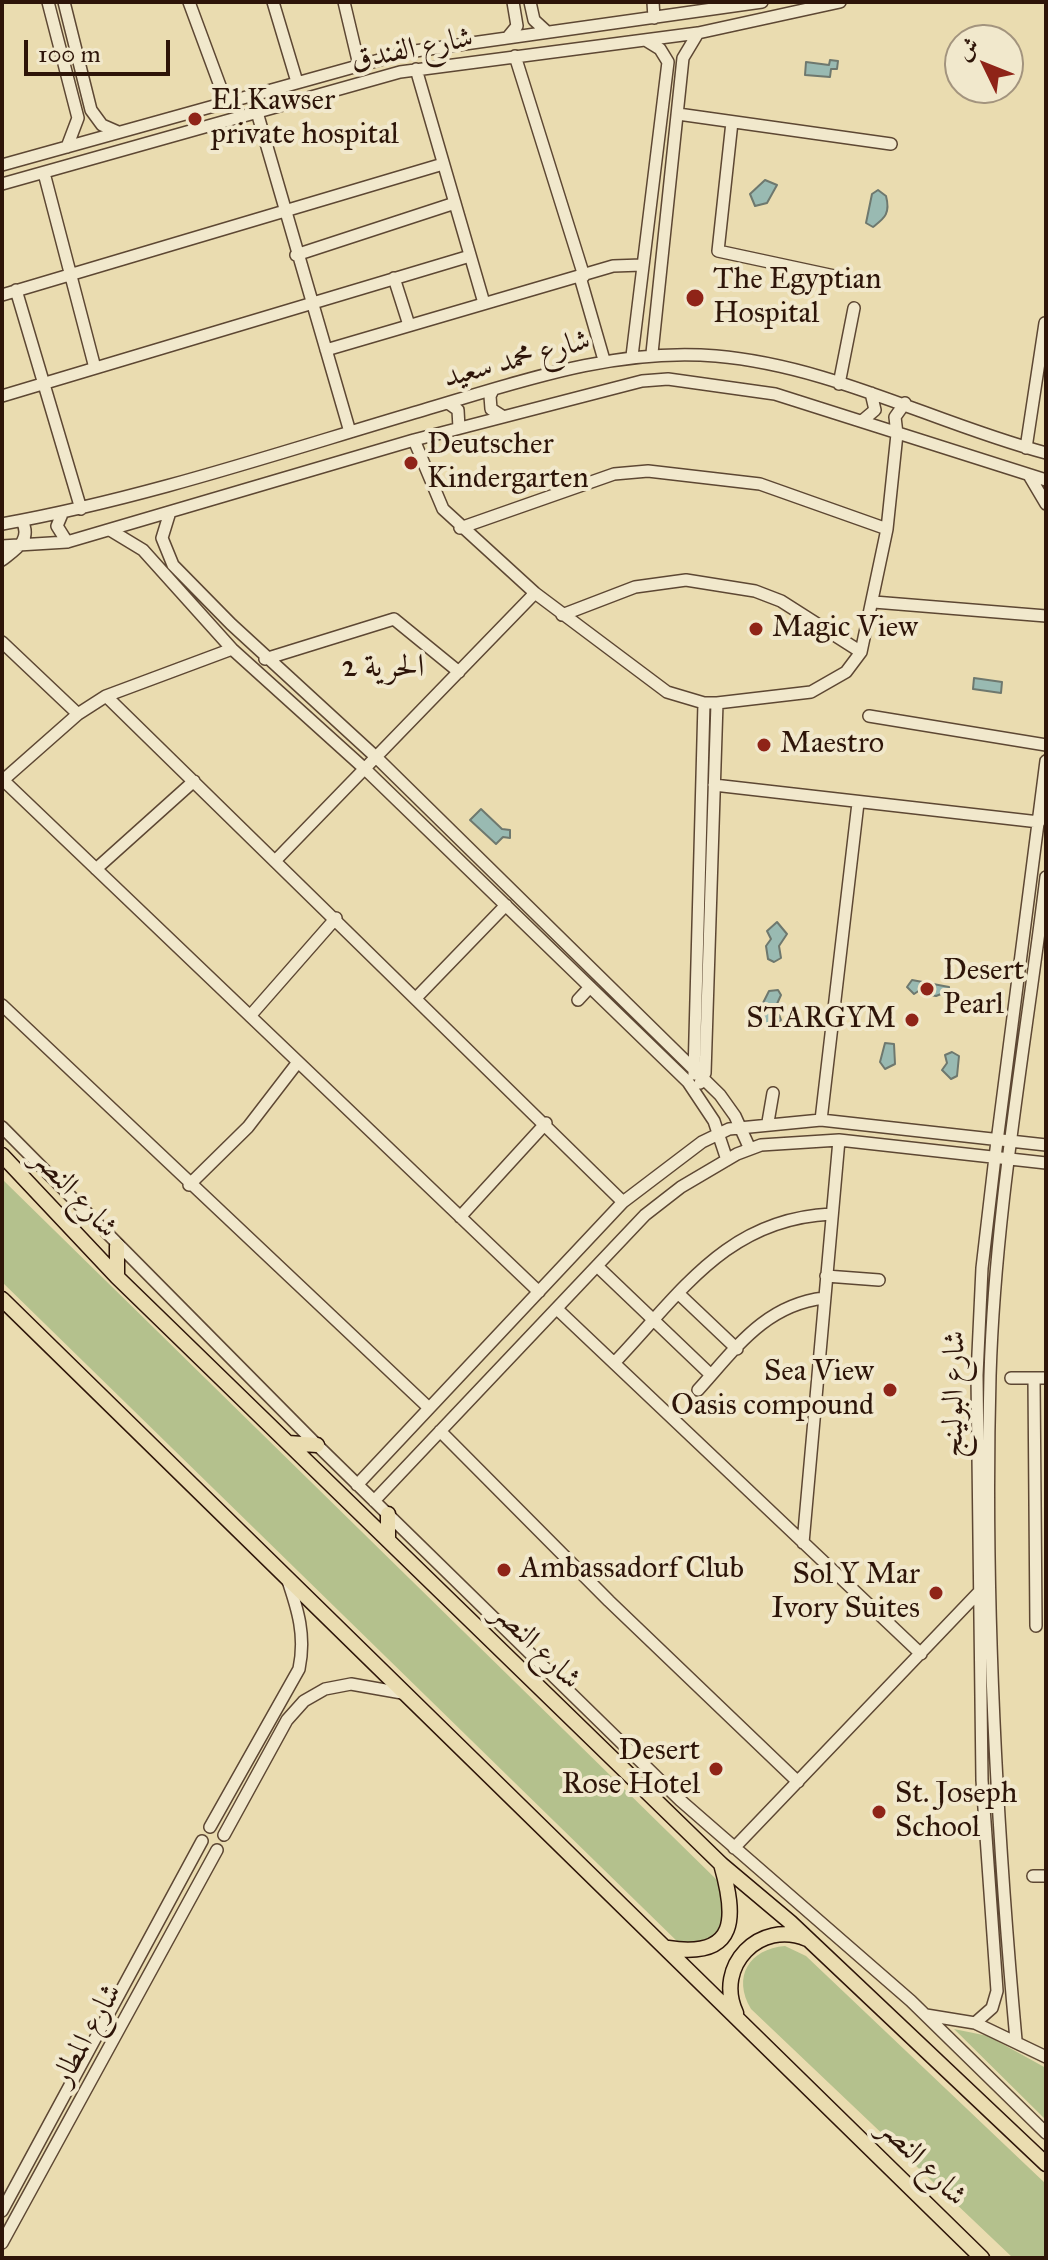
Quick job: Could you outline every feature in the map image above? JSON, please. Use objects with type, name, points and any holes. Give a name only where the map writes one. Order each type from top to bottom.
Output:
[{"type":"main road","name":"شارع النصر","points":[[2,1155],[117,1277],[721,1864],[811,1941],[1046,2164]]},
{"type":"main road","points":[[117,1246],[117,1277]]},
{"type":"main road","name":"شارع النصر","points":[[2,1299],[982,2258]]},
{"type":"main road","points":[[288,1443],[317,1445]]},
{"type":"main road","points":[[388,1514],[388,1540]]},
{"type":"main road","points":[[668,1948],[688,1951],[703,1948],[717,1941],[728,1929],[732,1903],[721,1864]]},
{"type":"main road","points":[[742,2021],[731,1999],[730,1982],[743,1952],[772,1935],[796,1935],[811,1941]]},
{"type":"street","points":[[48,2],[78,118],[67,147]]},
{"type":"street","points":[[64,2],[91,110],[102,125],[119,132]]},
{"type":"street","points":[[189,2],[226,102]]},
{"type":"street","points":[[273,2],[297,82]]},
{"type":"street","points":[[344,2],[359,65]]},
{"type":"street","points":[[508,37],[517,26],[513,2]]},
{"type":"street","points":[[530,2],[534,20],[547,32]]},
{"type":"street","points":[[653,2],[654,18]]},
{"type":"street","name":"شارع الفندق","points":[[2,165],[359,65],[463,43],[762,2]]},
{"type":"street","name":"شارع الفندق","points":[[2,184],[416,69],[698,33],[840,2]]},
{"type":"street","points":[[652,353],[683,58],[698,33]]},
{"type":"street","points":[[632,356],[668,62],[660,49],[646,41]]},
{"type":"street","points":[[463,43],[466,61]]},
{"type":"street","points":[[515,56],[582,276],[604,360]]},
{"type":"street","points":[[416,69],[484,303]]},
{"type":"street","points":[[252,95],[296,255],[350,432]]},
{"type":"street","points":[[678,114],[891,144]]},
{"type":"street","points":[[732,122],[718,251],[867,283]]},
{"type":"street","points":[[2,295],[443,164]]},
{"type":"street","points":[[44,173],[95,368]]},
{"type":"street","points":[[296,255],[455,203]]},
{"type":"street","points":[[2,396],[470,256]]},
{"type":"street","points":[[326,350],[613,266],[642,265]]},
{"type":"street","points":[[394,278],[409,325]]},
{"type":"street","points":[[16,290],[81,509]]},
{"type":"street","points":[[839,384],[854,308]]},
{"type":"street","points":[[1026,448],[1045,323]]},
{"type":"street","name":"شارع محمد سعيد","points":[[2,524],[62,514],[493,390],[604,360],[652,353],[719,356],[839,384],[905,403],[1046,453]]},
{"type":"street","name":"شارع محمد سعيد","points":[[2,546],[67,542],[502,416],[609,387],[668,379],[775,394],[1046,480]]},
{"type":"street","points":[[493,390],[491,409],[502,416]]},
{"type":"street","points":[[862,421],[875,410],[871,393]]},
{"type":"street","points":[[448,403],[458,410],[459,428]]},
{"type":"street","points":[[414,440],[443,509],[460,528],[562,615],[667,692],[710,703],[811,692],[846,672],[861,652],[887,529],[897,434],[895,417],[905,403]]},
{"type":"street","points":[[460,528],[614,474],[648,471],[760,484],[887,529]]},
{"type":"street","points":[[1030,477],[1046,504]]},
{"type":"street","points":[[170,512],[162,538],[169,559],[231,624],[377,758],[699,1075],[728,1105],[750,1149]]},
{"type":"street","points":[[62,514],[58,533],[67,542]]},
{"type":"street","points":[[2,560],[20,546],[26,531],[22,521]]},
{"type":"street","points":[[109,530],[143,550],[232,649],[366,770],[691,1086],[720,1134],[727,1160]]},
{"type":"street","points":[[562,615],[635,587],[686,580],[755,591],[781,601],[861,652]]},
{"type":"street","points":[[276,860],[535,593]]},
{"type":"street","points":[[874,602],[1046,616]]},
{"type":"street","points":[[249,664],[394,619],[459,672]]},
{"type":"street","points":[[218,633],[231,624]]},
{"type":"street","points":[[2,642],[78,714]]},
{"type":"street","points":[[232,649],[106,696],[78,714],[2,781],[539,1292]]},
{"type":"street","points":[[106,696],[546,1123],[623,1202]]},
{"type":"street","points":[[706,887],[714,785],[710,703]]},
{"type":"street","points":[[691,1086],[699,1075],[710,703]]},
{"type":"street","points":[[869,716],[1046,745]]},
{"type":"street","name":"شارع البولينج","points":[[975,2023],[992,2008],[997,1991],[984,1824],[978,1593],[977,1375],[982,1268],[1046,761]]},
{"type":"street","points":[[96,869],[194,781]]},
{"type":"street","points":[[714,785],[1039,822]]},
{"type":"street","points":[[821,1120],[858,803]]},
{"type":"street","name":"شارع البولينج","points":[[1016,2040],[1002,1882],[993,1627],[990,1375],[998,1254],[1046,877]]},
{"type":"street","points":[[1029,893],[1044,894]]},
{"type":"street","points":[[416,998],[506,905]]},
{"type":"street","points":[[1028,909],[1043,911]]},
{"type":"street","points":[[250,1016],[336,918]]},
{"type":"street","points":[[578,1000],[590,987]]},
{"type":"street","points":[[2,1005],[189,1185],[429,1408]]},
{"type":"street","points":[[189,1185],[248,1127],[298,1062]]},
{"type":"street","points":[[768,1122],[773,1093]]},
{"type":"street","points":[[357,1485],[623,1202],[668,1165],[720,1134],[768,1122],[821,1120],[1046,1145]]},
{"type":"street","points":[[460,1217],[546,1123]]},
{"type":"street","points":[[2,1127],[357,1485],[734,1848],[926,2015],[1046,2133]]},
{"type":"street","points":[[374,1501],[645,1215],[727,1160],[750,1149],[804,1140],[839,1140],[1046,1163]]},
{"type":"street","points":[[803,1543],[839,1140]]},
{"type":"street","points":[[614,1363],[721,1252],[740,1238],[770,1223],[804,1215],[831,1214]]},
{"type":"street","points":[[597,1266],[711,1375]]},
{"type":"street","points":[[826,1276],[879,1280]]},
{"type":"street","points":[[679,1294],[737,1349]]},
{"type":"street","points":[[698,1390],[775,1312],[800,1301],[824,1298]]},
{"type":"street","points":[[557,1309],[921,1654]]},
{"type":"street","points":[[977,1375],[990,1375]]},
{"type":"street","points":[[1011,1378],[1040,1378],[1037,1626]]},
{"type":"street","points":[[440,1431],[609,1601],[798,1782]]},
{"type":"street","points":[[378,1462],[383,1474],[394,1479]]},
{"type":"street","points":[[210,1827],[299,1669],[304,1648],[301,1621],[285,1574]]},
{"type":"street","points":[[734,1848],[978,1593]]},
{"type":"street","points":[[979,1626],[993,1627]]},
{"type":"street","points":[[224,1835],[287,1720],[304,1701],[325,1689],[351,1684],[402,1693]]},
{"type":"street","points":[[243,1771],[256,1778]]},
{"type":"street","name":"شارع المطار","points":[[2,2211],[202,1841]]},
{"type":"street","name":"شارع المطار","points":[[2,2243],[217,1850]]},
{"type":"street","points":[[1033,1876],[1046,1876]]},
{"type":"street","points":[[166,1907],[181,1915]]},
{"type":"street","points":[[926,2015],[975,2023],[1046,2057]]},
{"type":"green space","points":[[2,1179],[718,1881],[726,1919],[712,1938],[683,1947],[2,1282]]},
{"type":"green space","points":[[785,1946],[806,1956],[1046,2184],[1046,2258],[1013,2258],[751,2009],[743,1986],[747,1967],[762,1953]]},
{"type":"green space","points":[[954,2029],[988,2036],[1046,2068],[1046,2120]]},
{"type":"water","points":[[830,60],[838,61],[837,69],[831,69],[830,77],[805,75],[806,62],[829,65]]},
{"type":"water","points":[[765,180],[777,185],[767,203],[755,206],[750,194]]},
{"type":"water","points":[[878,190],[886,196],[887,212],[873,227],[866,223],[872,194]]},
{"type":"water","points":[[974,678],[1002,682],[1001,693],[973,689]]},
{"type":"water","points":[[481,809],[502,829],[510,830],[510,838],[503,837],[496,844],[470,820]]},
{"type":"water","points":[[777,922],[787,934],[779,946],[781,958],[774,962],[768,959],[766,946],[771,939],[767,931]]},
{"type":"water","points":[[912,980],[949,987],[949,991],[936,996],[920,990],[914,994],[907,987]]},
{"type":"water","points":[[778,990],[781,995],[776,1006],[781,1020],[769,1029],[761,1022],[766,1011],[763,1003],[769,991]]},
{"type":"water","points":[[885,1043],[894,1044],[895,1064],[885,1069],[880,1062]]},
{"type":"water","points":[[952,1052],[959,1056],[957,1076],[951,1079],[942,1070],[947,1063],[945,1055]]},
{"type":"place","name":"El Kawser private hospital","points":[[195,119]]},
{"type":"place","name":"The Egyptian Hospital","points":[[695,298]]},
{"type":"place","name":"Deutscher Kindergarten","points":[[411,463]]},
{"type":"place","name":"Magic View","points":[[756,629]]},
{"type":"place","name":"Maestro","points":[[764,745]]},
{"type":"place","name":"Desert Pearl","points":[[927,989]]},
{"type":"place","name":"STARGYM","points":[[912,1020]]},
{"type":"place","name":"Sea View Oasis compound","points":[[890,1390]]},
{"type":"place","name":"Ambassadorf Club","points":[[504,1570]]},
{"type":"place","name":"Sol Y Mar Ivory Suites","points":[[936,1593]]},
{"type":"place","name":"Desert Rose Hotel","points":[[716,1769]]},
{"type":"place","name":"St. Joseph School","points":[[879,1812]]},
{"type":"district","name":"الحرية 2","points":[[383,668]]}]
